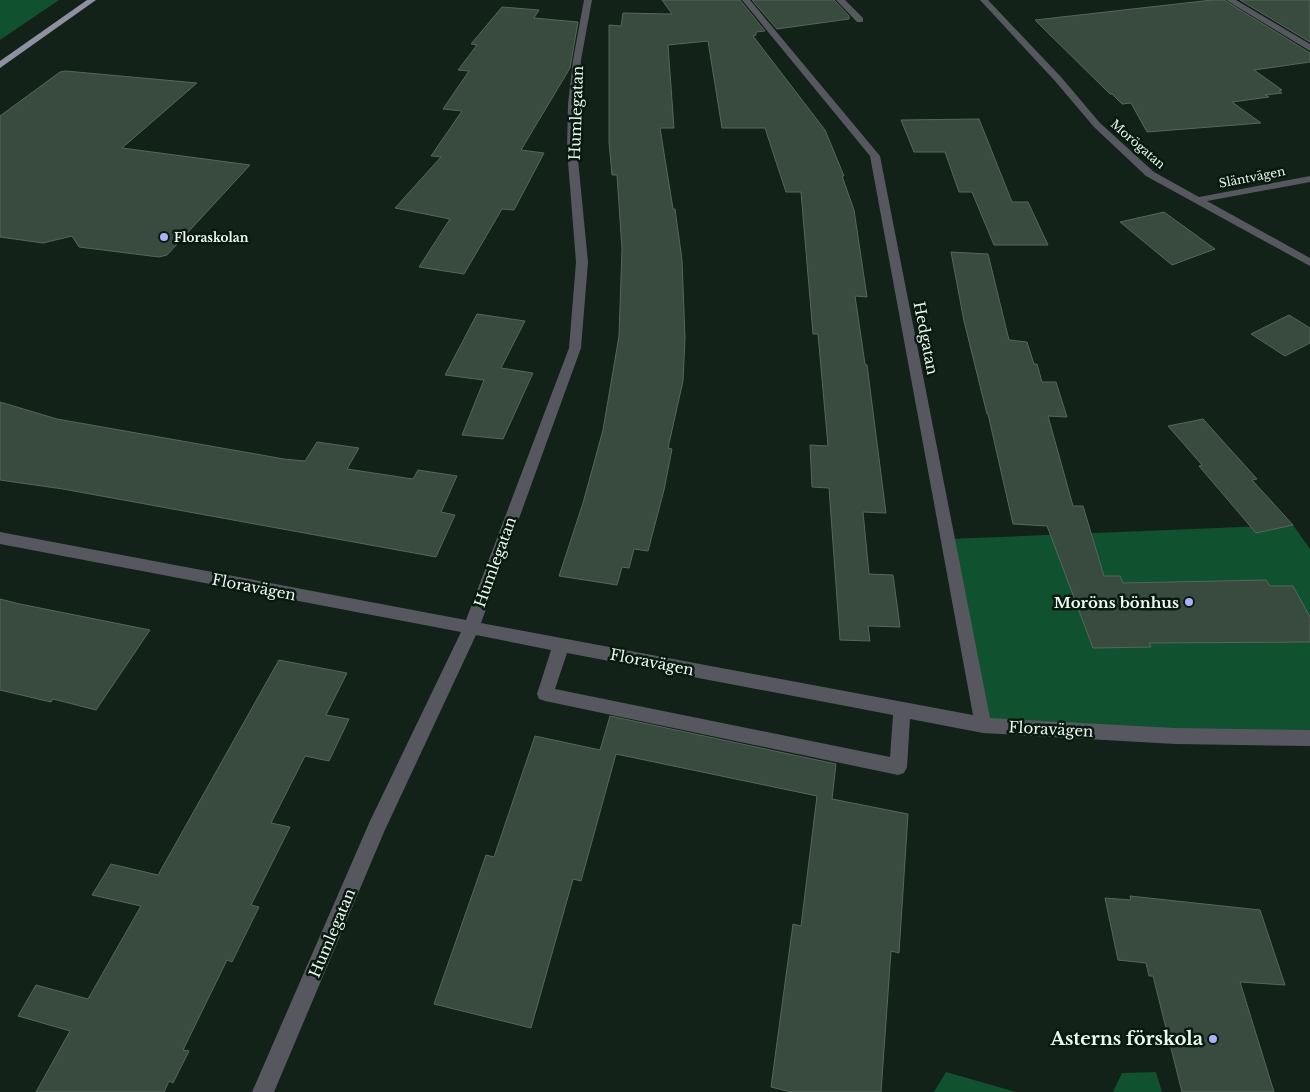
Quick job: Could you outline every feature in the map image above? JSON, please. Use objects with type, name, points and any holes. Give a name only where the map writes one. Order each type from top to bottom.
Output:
[{"type":"main road","points":[[0,65],[92,0]]},
{"type":"street","name":"Humlegatan","points":[[263,1092],[377,827],[471,628],[575,348],[582,262],[572,149],[573,104],[577,60],[588,0]]},
{"type":"street","name":"Hedgatan","points":[[746,0],[875,156],[983,724]]},
{"type":"street","points":[[840,0],[860,20]]},
{"type":"street","name":"Morögatan","points":[[984,0],[1058,79],[1097,125],[1150,174],[1310,263]]},
{"type":"street","points":[[1230,0],[1310,48]]},
{"type":"street","name":"Släntvägen","points":[[1198,200],[1310,179]]},
{"type":"street","name":"Floravägen","points":[[0,538],[983,724],[1175,736],[1310,738]]},
{"type":"street","points":[[562,645],[545,694],[898,766],[902,710]]},
{"type":"green space","points":[[0,0],[59,0],[0,40]]},
{"type":"green space","points":[[1293,525],[1310,549],[1310,734],[983,725],[948,539]]},
{"type":"green space","points":[[946,1072],[1016,1092],[934,1092]]},
{"type":"green space","points":[[1156,1072],[1162,1092],[1113,1092],[1122,1073]]},
{"type":"building","points":[[662,0],[740,0],[765,31],[756,32],[756,35],[753,36],[825,130],[844,176],[842,176],[854,210],[867,297],[855,296],[865,364],[867,365],[886,513],[863,512],[869,574],[893,575],[900,627],[868,626],[870,641],[840,640],[829,488],[812,487],[810,445],[828,446],[818,334],[813,334],[801,192],[786,192],[765,128],[722,128],[708,41],[668,45],[674,128],[660,128],[682,260],[685,338],[683,381],[668,448],[672,449],[664,490],[648,551],[634,549],[629,568],[622,567],[617,585],[559,576],[583,503],[603,430],[619,336],[622,249],[617,175],[612,175],[609,142],[609,25],[621,26],[623,13],[672,14]]},
{"type":"building","points":[[752,0],[834,0],[849,16],[849,19],[777,29]]},
{"type":"building","points":[[1224,0],[1310,53],[1310,62],[1254,70],[1282,90],[1279,91],[1282,93],[1265,95],[1269,97],[1232,102],[1261,123],[1147,132],[1131,103],[1122,104],[1110,94],[1035,20]]},
{"type":"building","points":[[1240,0],[1310,0],[1310,42]]},
{"type":"building","points":[[502,7],[539,10],[534,18],[578,22],[570,68],[521,150],[544,153],[514,210],[502,209],[464,274],[419,267],[450,219],[395,208],[441,157],[431,156],[462,111],[443,109],[469,71],[458,70],[477,45],[471,44]]},
{"type":"building","points":[[60,72],[197,83],[122,148],[250,165],[167,255],[159,257],[79,247],[72,236],[43,243],[0,237],[0,116]]},
{"type":"building","points":[[979,119],[1012,202],[1028,202],[1048,245],[994,245],[972,192],[959,192],[945,152],[914,152],[901,120]]},
{"type":"building","points":[[1164,212],[1215,249],[1172,265],[1120,222]]},
{"type":"building","points":[[951,252],[988,254],[1009,340],[1027,342],[1034,364],[1037,364],[1042,382],[1056,382],[1067,417],[1048,416],[1073,506],[1083,506],[1104,576],[1120,576],[1123,583],[1266,580],[1270,586],[1293,586],[1310,617],[1310,642],[1149,643],[1151,647],[1093,648],[1047,526],[1013,524],[988,414],[964,321]]},
{"type":"building","points":[[477,314],[525,321],[501,368],[533,373],[503,439],[462,435],[484,380],[445,375]]},
{"type":"building","points":[[1289,315],[1310,328],[1310,343],[1285,356],[1251,334]]},
{"type":"building","points":[[0,402],[57,419],[284,459],[305,461],[317,442],[359,448],[347,469],[413,479],[418,470],[457,476],[441,512],[455,515],[436,557],[63,489],[0,480]]},
{"type":"building","points":[[1203,419],[1257,479],[1252,480],[1293,525],[1256,533],[1168,426]]},
{"type":"building","points":[[0,599],[150,630],[96,710],[53,699],[51,702],[0,690]]},
{"type":"building","points":[[279,660],[347,673],[326,715],[349,719],[329,761],[305,756],[271,823],[290,827],[251,905],[259,907],[232,962],[227,960],[183,1050],[189,1051],[173,1083],[169,1081],[164,1092],[36,1092],[70,1031],[18,1016],[36,985],[88,999],[141,906],[92,895],[111,864],[158,875]]},
{"type":"building","points":[[610,716],[836,764],[832,799],[908,814],[899,953],[891,951],[881,1092],[791,1092],[771,1087],[793,924],[801,926],[817,796],[616,754],[581,881],[573,879],[531,1028],[434,1004],[486,855],[494,857],[535,736],[600,750]]},
{"type":"building","name":"Asterns förskola","points":[[1130,896],[1260,910],[1285,985],[1240,982],[1274,1092],[1182,1092],[1153,976],[1149,976],[1146,963],[1118,960],[1105,898],[1131,900]]},
{"type":"place","name":"Floraskolan","points":[[164,237]]},
{"type":"place","name":"Moröns bönhus","points":[[1189,602]]},
{"type":"place","name":"Asterns förskola","points":[[1213,1039]]}]
